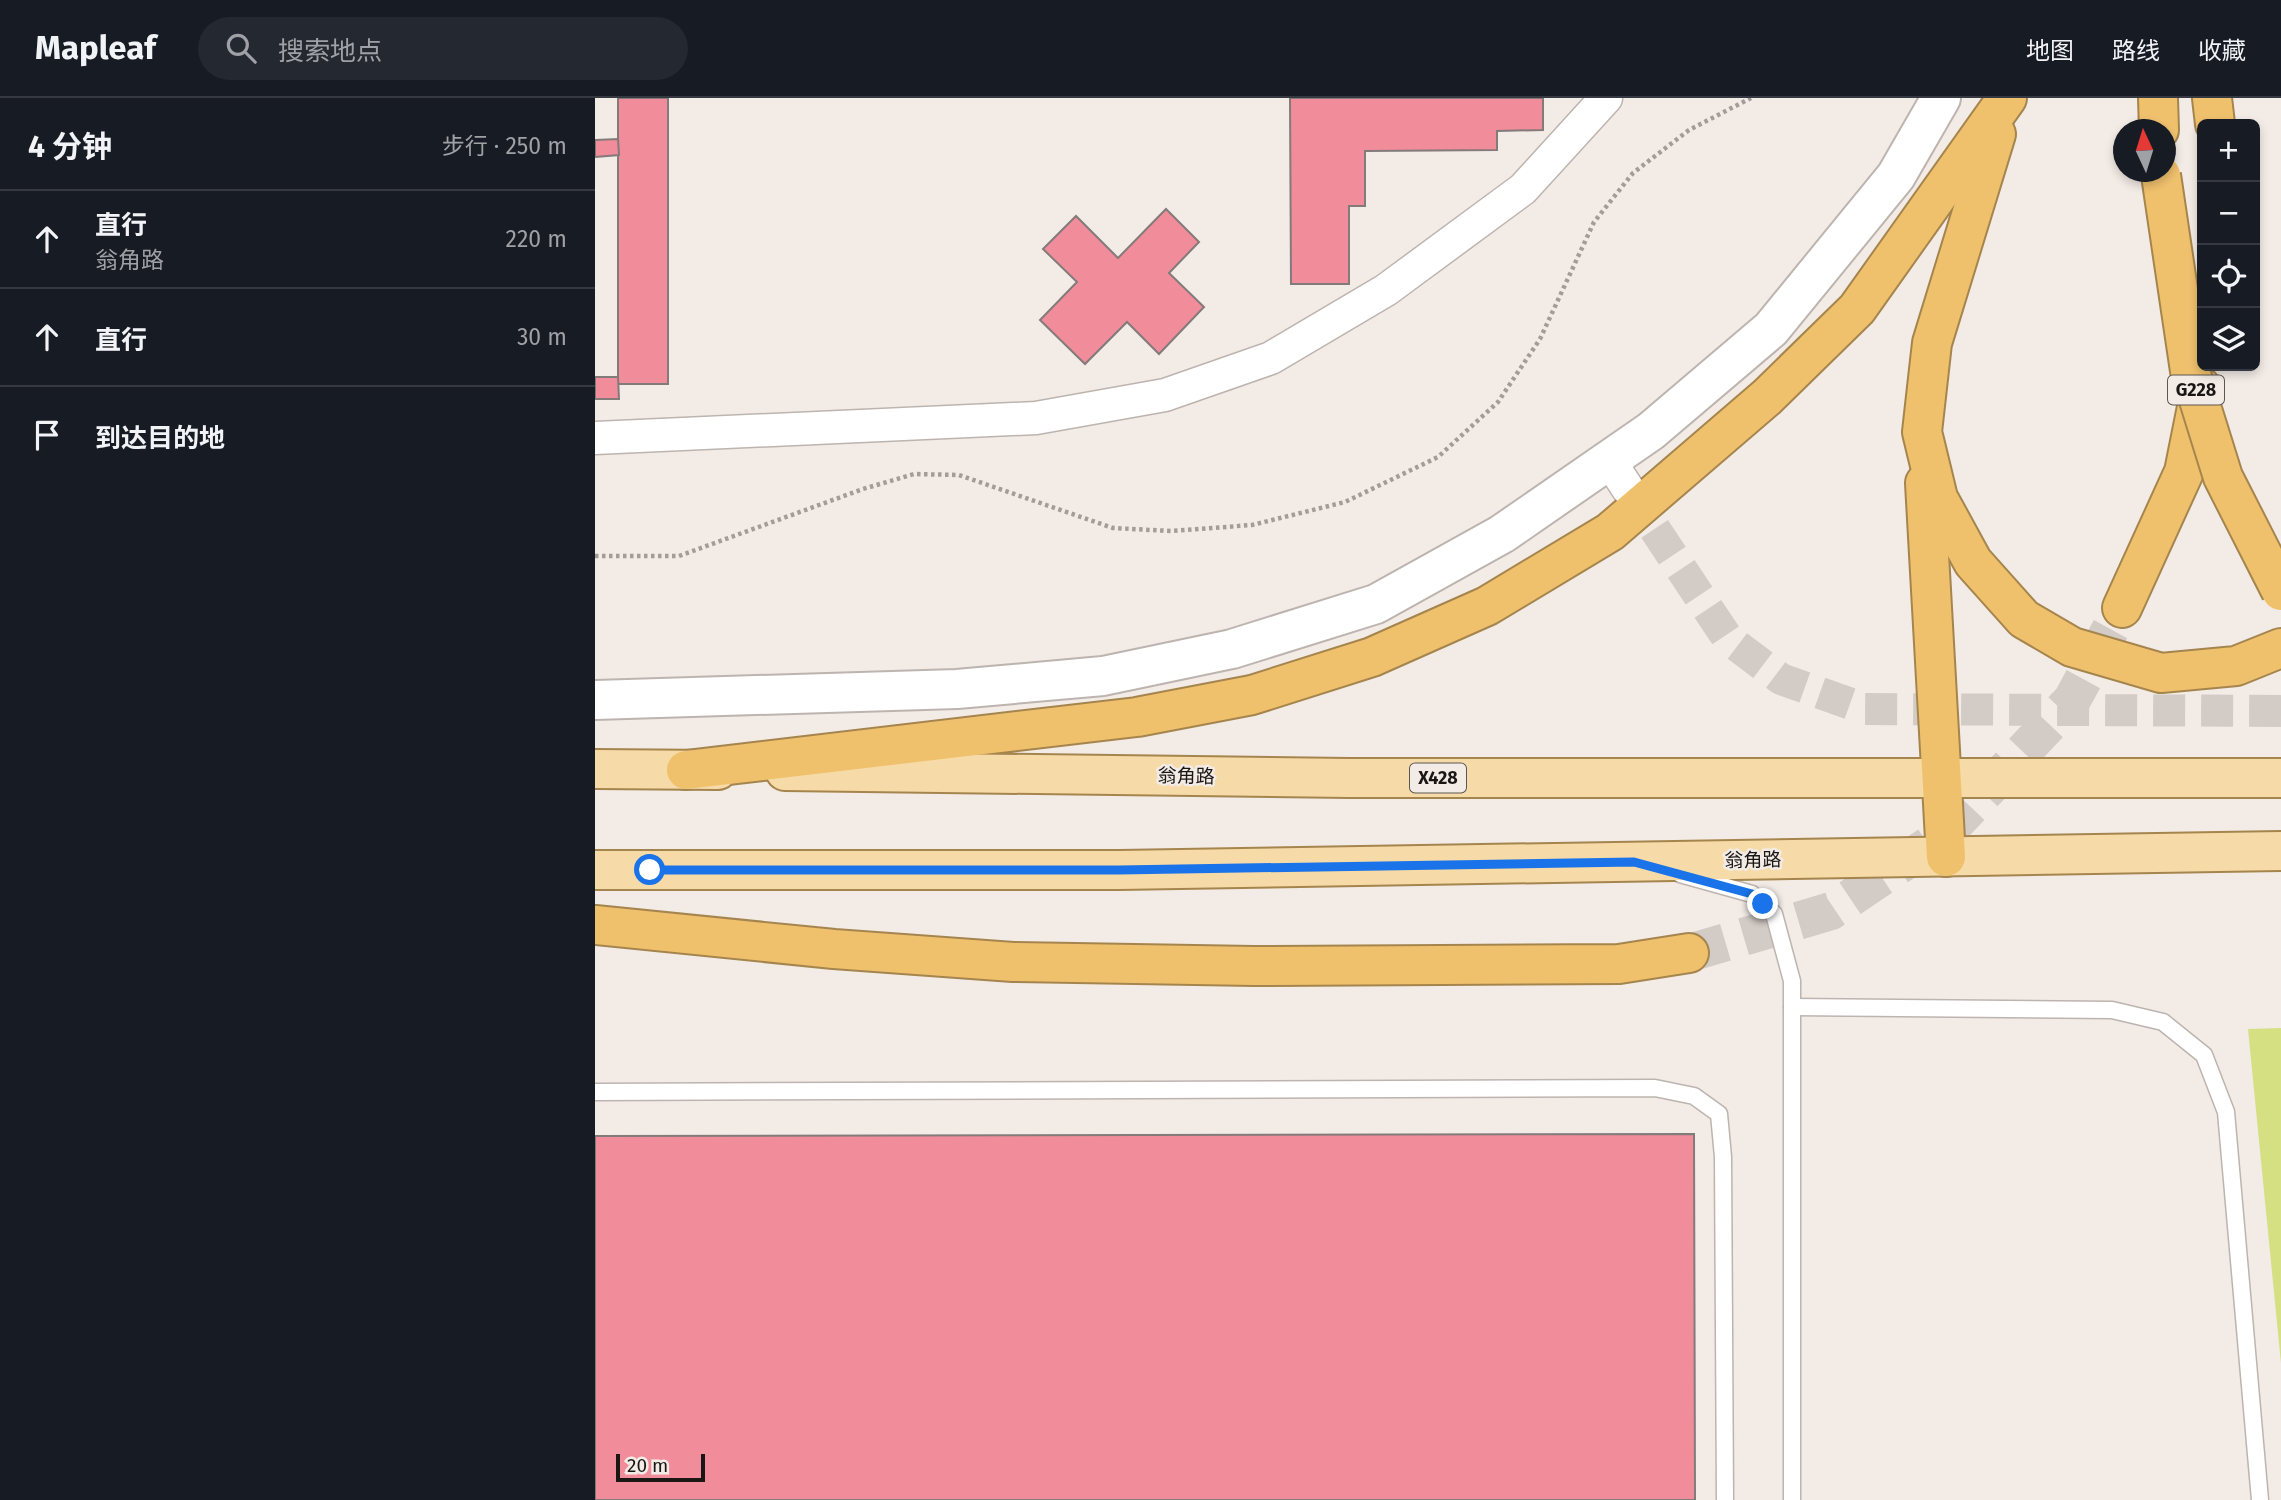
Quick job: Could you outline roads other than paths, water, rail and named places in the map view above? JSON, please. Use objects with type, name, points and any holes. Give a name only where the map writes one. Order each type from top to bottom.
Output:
[{"type":"highway","points":[[2158,98],[2159,119]]},
{"type":"highway","points":[[2213,98],[2215,119]]},
{"type":"highway","points":[[1946,857],[1922,432],[1932,343],[2006,102]]},
{"type":"highway","points":[[686,770],[1137,717],[1252,695],[1372,657],[1487,606],[1610,532],[1767,397],[1857,309],[2006,102]]},
{"type":"highway","name":"G228","points":[[2162,182],[2190,371],[2224,477],[2281,591]]},
{"type":"highway","points":[[2122,608],[2184,472],[2204,371]]},
{"type":"highway","points":[[1922,432],[1938,498],[1973,562],[2024,619],[2072,647],[2161,673],[2236,666],[2281,648]]},
{"type":"highway","points":[[595,925],[834,949],[1013,962],[1254,966],[1619,964],[1689,953]]},
{"type":"main road","name":"翁角路","points":[[595,769],[1349,778],[2281,778]]},
{"type":"main road","name":"翁角路","points":[[595,870],[1119,870],[2281,851]]},
{"type":"street","points":[[595,438],[1036,418],[1165,396],[1272,358],[1386,290],[1523,189],[1606,98]]},
{"type":"street","points":[[595,700],[957,689],[1103,676],[1232,649],[1376,604],[1502,534],[1618,475],[1651,431],[1771,329],[1896,176],[1941,98]]},
{"type":"lane","points":[[1634,862],[1752,894],[1774,914],[1792,981],[1792,1500]]},
{"type":"lane","points":[[1792,1006],[2112,1010],[2163,1022],[2204,1055],[2226,1112],[2260,1500]]},
{"type":"lane","points":[[595,1092],[1655,1088],[1693,1096],[1719,1114],[1723,1157],[1724,1500]]},
{"type":"tunnel","points":[[1628,489],[1728,639],[1781,679],[1865,709],[2281,711]]},
{"type":"tunnel","points":[[1689,953],[1831,911],[1944,835],[2072,700],[2122,608]]}]
